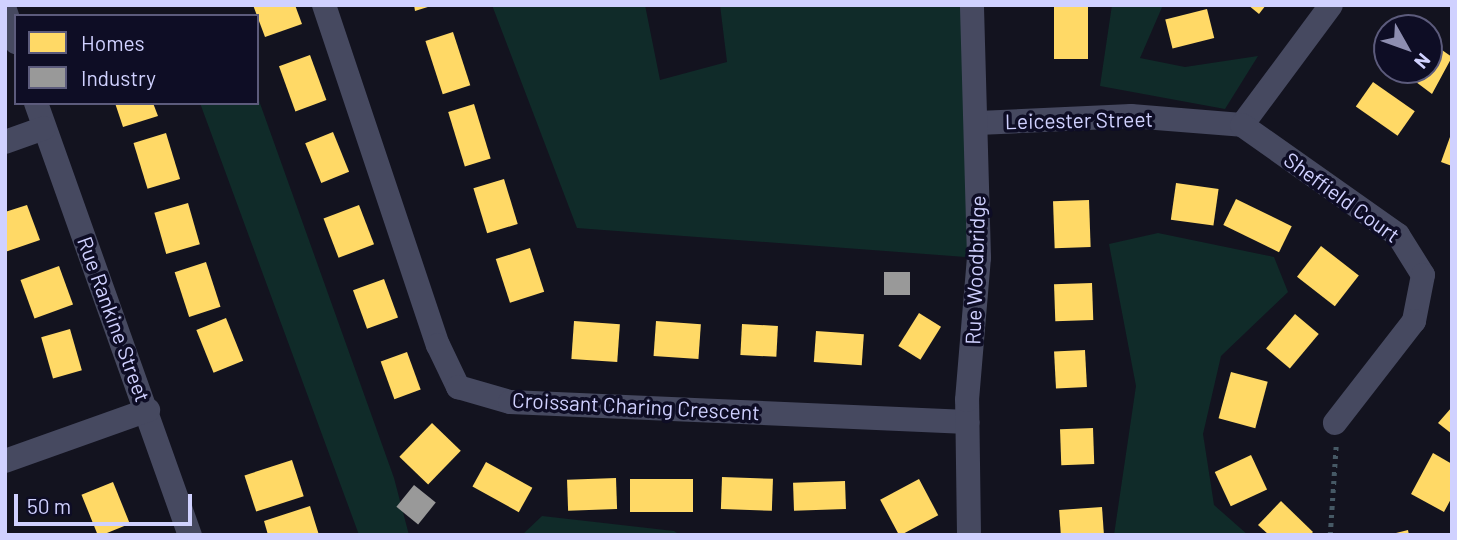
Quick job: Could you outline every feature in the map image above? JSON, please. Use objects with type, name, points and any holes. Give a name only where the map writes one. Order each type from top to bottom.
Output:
[{"type":"street","name":"Croissant Charing Crescent","points":[[324,5],[438,345],[458,387],[510,402],[968,422]]},
{"type":"street","name":"Rue Woodbridge","points":[[969,535],[968,422],[979,258],[978,123],[972,5]]},
{"type":"street","points":[[1242,125],[1331,5]]},
{"type":"street","points":[[5,10],[14,36]]},
{"type":"street","name":"Rue Rankine Street","points":[[37,105],[148,410],[190,535]]},
{"type":"street","name":"Leicester Street","points":[[978,123],[1131,116],[1242,125]]},
{"type":"street","name":"Sheffield Court","points":[[1242,125],[1398,235],[1423,275],[1414,321],[1335,423]]},
{"type":"street","points":[[5,142],[44,128]]},
{"type":"street","points":[[5,461],[148,410]]},
{"type":"path","points":[[1330,535],[1335,423]]},
{"type":"green space","points":[[492,5],[645,5],[660,80],[727,62],[720,5],[972,5],[979,258],[577,228]]},
{"type":"green space","points":[[1112,5],[1163,5],[1140,58],[1185,67],[1258,56],[1225,109],[1100,86]]},
{"type":"green space","points":[[259,101],[394,478],[409,535],[359,535],[201,105],[259,105]]},
{"type":"green space","points":[[1158,233],[1274,257],[1288,292],[1221,356],[1203,434],[1214,505],[1248,535],[1114,535],[1136,386],[1109,244]]},
{"type":"green space","points":[[542,516],[674,531],[680,535],[522,535]]},
{"type":"building: Homes","points":[[253,5],[295,5],[302,24],[265,37],[259,14],[256,14]]},
{"type":"building: Homes","points":[[414,5],[431,5],[431,6],[415,11]]},
{"type":"building: Homes","points":[[1054,5],[1088,5],[1088,59],[1054,59]]},
{"type":"building: Homes","points":[[1248,5],[1266,5],[1259,14]]},
{"type":"building: Homes","points":[[1207,9],[1214,38],[1173,49],[1165,19]]},
{"type":"building: Homes","points":[[453,32],[470,85],[443,94],[425,41]]},
{"type":"building: Homes","points":[[1443,51],[1452,57],[1443,74]]},
{"type":"building: Homes","points":[[310,55],[326,100],[295,111],[279,66]]},
{"type":"building: Homes","points":[[1373,82],[1415,111],[1398,136],[1356,107]]},
{"type":"building: Homes","points":[[1419,84],[1437,84],[1432,94]]},
{"type":"building: Homes","points":[[474,104],[491,159],[465,166],[448,112]]},
{"type":"building: Homes","points":[[116,105],[154,105],[158,116],[123,127]]},
{"type":"building: Homes","points":[[333,132],[349,172],[321,183],[305,143]]},
{"type":"building: Homes","points":[[166,133],[180,179],[148,189],[133,143]]},
{"type":"building: Homes","points":[[1450,137],[1452,138],[1452,166],[1441,162]]},
{"type":"building: Homes","points":[[504,179],[518,224],[487,233],[473,188]]},
{"type":"building: Homes","points":[[1176,183],[1219,189],[1213,226],[1171,220]]},
{"type":"building: Homes","points":[[1236,199],[1292,226],[1279,252],[1223,225]]},
{"type":"building: Homes","points":[[1089,200],[1091,247],[1055,248],[1053,201]]},
{"type":"building: Homes","points":[[188,203],[200,244],[166,254],[154,213]]},
{"type":"building: Homes","points":[[27,205],[40,240],[5,252],[5,212]]},
{"type":"building: Homes","points":[[359,205],[374,244],[339,258],[324,219]]},
{"type":"building: Homes","points":[[1321,246],[1359,276],[1335,306],[1297,277]]},
{"type":"building: Homes","points":[[530,248],[544,292],[510,303],[496,259]]},
{"type":"building: Homes","points":[[206,262],[221,307],[189,317],[175,272]]},
{"type":"building: Homes","points":[[59,266],[73,305],[34,319],[20,280]]},
{"type":"building: Homes","points":[[384,279],[398,318],[367,329],[353,290]]},
{"type":"building: Homes","points":[[1092,283],[1093,320],[1055,321],[1054,284]]},
{"type":"building: Homes","points":[[919,313],[941,327],[920,360],[898,346]]},
{"type":"building: Homes","points":[[1295,314],[1319,334],[1290,368],[1266,348]]},
{"type":"building: Homes","points":[[226,318],[243,361],[214,373],[196,330]]},
{"type":"building: Homes","points":[[574,321],[620,324],[617,362],[571,359]]},
{"type":"building: Homes","points":[[656,321],[701,324],[698,359],[654,356]]},
{"type":"building: Homes","points":[[742,324],[778,326],[776,357],[740,355]]},
{"type":"building: Homes","points":[[70,329],[82,370],[53,379],[41,337]]},
{"type":"building: Homes","points":[[816,331],[864,334],[862,365],[814,362]]},
{"type":"building: Homes","points":[[1085,350],[1087,387],[1056,389],[1054,352]]},
{"type":"building: Homes","points":[[407,352],[421,390],[394,399],[381,362]]},
{"type":"building: Homes","points":[[1231,372],[1268,382],[1255,428],[1219,418]]},
{"type":"building: Homes","points":[[1452,407],[1452,434],[1438,423]]},
{"type":"building: Homes","points":[[432,423],[461,451],[428,485],[399,457]]},
{"type":"building: Homes","points":[[1093,428],[1094,464],[1061,465],[1060,429]]},
{"type":"building: Homes","points":[[1433,453],[1452,464],[1452,497],[1444,512],[1411,494]]},
{"type":"building: Homes","points":[[1251,455],[1267,489],[1231,506],[1215,472]]},
{"type":"building: Homes","points":[[292,460],[304,496],[256,512],[244,475]]},
{"type":"building: Homes","points":[[486,462],[532,488],[519,512],[472,486]]},
{"type":"building: Homes","points":[[722,477],[773,479],[772,511],[721,509]]},
{"type":"building: Homes","points":[[616,478],[617,509],[568,511],[567,480]]},
{"type":"building: Homes","points":[[630,479],[693,479],[693,512],[630,512]]},
{"type":"building: Homes","points":[[919,479],[938,515],[899,535],[880,500]]},
{"type":"building: Homes","points":[[845,481],[846,509],[794,511],[793,483]]},
{"type":"building: Homes","points":[[113,482],[130,524],[98,535],[81,495]]},
{"type":"building: Homes","points":[[1281,501],[1313,532],[1310,535],[1269,535],[1258,525]]},
{"type":"building: Homes","points":[[310,506],[319,535],[268,535],[264,521]]},
{"type":"building: Homes","points":[[1102,507],[1104,535],[1061,535],[1059,510]]},
{"type":"building: Homes","points":[[1408,530],[1409,535],[1392,535],[1392,534]]},
{"type":"building: Industry","points":[[884,272],[910,272],[910,295],[884,295]]},
{"type":"building: Industry","points":[[414,485],[436,503],[418,524],[396,507]]}]
